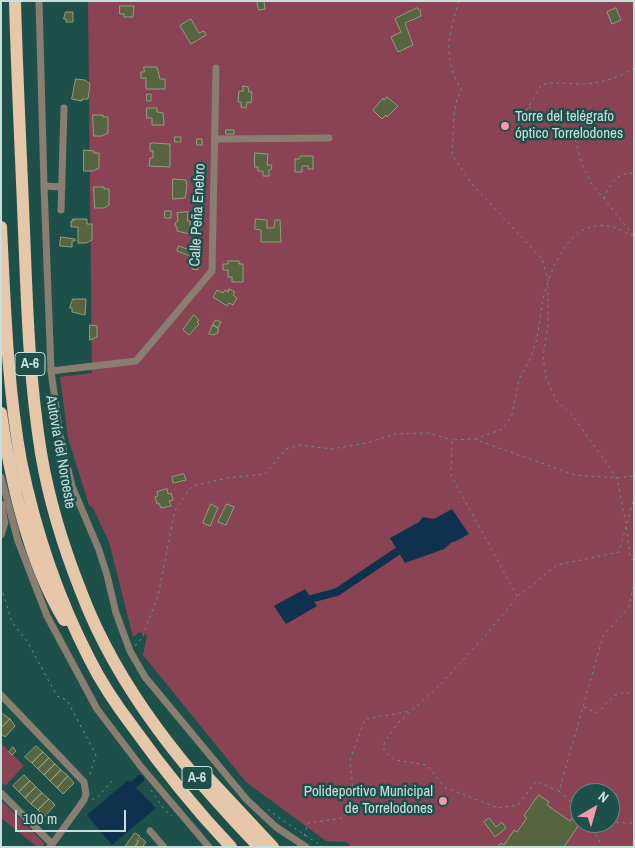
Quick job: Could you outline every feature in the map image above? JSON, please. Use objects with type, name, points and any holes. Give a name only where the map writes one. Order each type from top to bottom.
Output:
[{"type":"highway","name":"Autovía del Noroeste","points":[[15,1],[32,383],[41,455],[56,521],[82,595],[110,654],[141,705],[174,751],[233,820],[259,847]]},
{"type":"highway","name":"A-6","points":[[1,227],[6,333],[21,460],[40,536],[54,578],[90,661],[111,697],[158,764],[231,847]]},
{"type":"highway","points":[[1,413],[13,482],[27,535],[52,599],[90,661]]},
{"type":"highway","points":[[141,705],[273,847]]},
{"type":"street","points":[[39,1],[51,371],[60,436],[72,486],[99,550],[116,613],[130,651],[145,677],[247,800],[276,827],[306,847]]},
{"type":"street","name":"Calle Peña Enebro","points":[[51,371],[136,361],[212,271],[216,68]]},
{"type":"street","points":[[61,210],[64,108]]},
{"type":"street","points":[[215,139],[329,138]]},
{"type":"street","points":[[44,186],[62,187]]},
{"type":"street","points":[[1,477],[18,541],[47,616],[97,709],[142,768],[209,847]]},
{"type":"street","points":[[1,504],[6,523],[1,535]]},
{"type":"street","points":[[1,695],[80,776],[86,788],[84,800],[51,845],[1,793]]},
{"type":"street","points":[[150,831],[164,847]]},
{"type":"path","points":[[458,1],[449,31],[448,46],[450,65],[454,78],[462,91],[457,99],[454,115],[452,154],[472,184],[542,259],[548,280],[548,324],[543,358],[546,378],[556,400],[573,416],[617,478],[626,524],[630,558],[634,560]]},
{"type":"path","points":[[520,122],[541,85],[549,82],[583,84],[601,82],[618,77],[634,68]]},
{"type":"path","points":[[529,107],[567,127],[576,142],[582,165],[592,184],[634,236]]},
{"type":"path","points":[[603,199],[615,178],[625,173],[634,173]]},
{"type":"path","points":[[130,651],[142,638],[158,596],[175,510],[192,486],[228,478],[265,474],[286,449],[300,445],[332,449],[367,443],[394,434],[428,433],[452,440],[474,439],[503,428],[512,415],[519,379],[529,362],[538,339],[543,298],[548,280],[570,239],[586,228],[599,225],[627,232],[634,236]]},
{"type":"path","points":[[474,439],[575,475],[617,478],[634,476]]},
{"type":"path","points":[[452,440],[451,475],[518,596]]},
{"type":"path","points":[[570,801],[559,791],[536,782],[518,805],[498,808],[444,787],[427,765],[395,760],[384,752],[384,743],[396,724],[440,685],[518,596],[557,565],[619,552],[634,498]]},
{"type":"path","points":[[559,791],[603,636],[628,606],[634,583]]},
{"type":"path","points":[[1,587],[12,622],[27,641],[57,696],[67,700],[96,755],[86,788]]},
{"type":"path","points":[[583,707],[596,713],[614,695],[621,693],[634,694]]},
{"type":"path","points":[[304,835],[308,823],[344,818],[354,800],[350,760],[365,719],[412,710]]},
{"type":"path","points":[[84,800],[96,799],[112,781]]},
{"type":"path","points":[[267,808],[322,847]]},
{"type":"path","points":[[620,823],[634,822]]},
{"type":"path","points":[[595,833],[603,847]]},
{"type":"shaded area","points":[[88,1],[634,1],[634,847],[351,847],[347,842],[326,841],[246,782],[143,655],[147,636],[140,632],[133,637],[109,542],[93,508],[89,505],[68,438],[60,377],[92,373]]},
{"type":"shaded area","points":[[1,743],[24,766],[5,786],[1,782]]},
{"type":"shaded area","points":[[1,800],[44,843],[43,847],[37,847],[1,818]]},
{"type":"water","points":[[452,509],[469,534],[452,542],[444,549],[405,563],[390,538],[419,522],[423,517],[434,519]]},
{"type":"water","points":[[305,589],[317,606],[286,624],[274,606]]},
{"type":"water","points":[[128,780],[156,808],[112,845],[87,815]]},
{"type":"building","points":[[257,1],[264,1],[265,9],[259,10]]},
{"type":"building","points":[[120,6],[134,6],[133,17],[124,17],[124,14],[120,14]]},
{"type":"building","points":[[417,8],[420,10],[421,16],[405,23],[413,45],[398,52],[391,37],[401,32],[395,19]]},
{"type":"building","points":[[616,8],[621,20],[612,24],[607,12]]},
{"type":"building","points":[[66,12],[73,12],[73,22],[66,22],[66,19],[64,19]]},
{"type":"building","points":[[191,19],[199,33],[204,31],[206,35],[191,44],[180,26]]},
{"type":"building","points":[[144,67],[157,67],[160,79],[165,79],[165,89],[146,89],[146,78],[141,78],[141,72],[144,72]]},
{"type":"building","points":[[76,79],[85,80],[90,84],[88,99],[82,99],[82,101],[72,99]]},
{"type":"building","points":[[243,86],[248,87],[249,92],[252,92],[251,103],[247,102],[246,108],[241,107],[241,102],[238,102],[239,91],[243,91]]},
{"type":"building","points":[[147,94],[151,94],[151,101],[147,101]]},
{"type":"building","points":[[387,97],[398,106],[387,117],[386,115],[382,119],[373,110],[383,98],[384,100]]},
{"type":"building","points":[[147,108],[157,108],[157,112],[163,113],[164,125],[152,125],[152,118],[147,118]]},
{"type":"building","points":[[93,115],[108,117],[108,133],[102,136],[94,136]]},
{"type":"building","name":"Torre del telégrafo óptico Torrelodones","points":[[503,121],[510,123],[508,131],[500,128]]},
{"type":"building","points":[[226,130],[234,130],[234,134],[226,134]]},
{"type":"building","points":[[175,137],[181,137],[181,142],[175,142]]},
{"type":"building","points":[[197,139],[202,139],[202,145],[197,145]]},
{"type":"building","points":[[150,144],[170,144],[170,167],[149,166],[150,158],[153,158]]},
{"type":"building","points":[[84,150],[99,153],[99,168],[93,171],[84,171]]},
{"type":"building","points":[[255,153],[268,154],[267,165],[272,165],[271,170],[269,170],[269,176],[263,176],[263,171],[258,171],[258,167],[255,167]]},
{"type":"building","points":[[301,156],[313,156],[313,169],[308,169],[308,166],[302,166],[302,172],[295,172],[295,159],[299,159]]},
{"type":"building","points":[[173,179],[186,180],[185,198],[173,199]]},
{"type":"building","points":[[94,187],[109,189],[109,205],[104,208],[95,208]]},
{"type":"building","points":[[165,211],[171,211],[171,218],[165,218]]},
{"type":"building","points":[[188,212],[187,221],[190,221],[190,234],[177,231],[175,226],[175,223],[178,221],[177,213]]},
{"type":"building","points":[[73,219],[87,219],[87,224],[92,224],[92,240],[86,243],[78,243],[78,227],[71,227]]},
{"type":"building","points":[[256,219],[267,220],[267,228],[274,228],[275,220],[280,220],[281,242],[261,242],[261,230],[255,229]]},
{"type":"building","points":[[61,237],[75,239],[75,241],[72,241],[72,247],[60,246]]},
{"type":"building","points":[[179,246],[198,253],[196,257],[198,257],[198,270],[188,266],[188,258],[192,259],[193,257],[177,251]]},
{"type":"building","points":[[228,261],[239,261],[239,264],[243,264],[243,282],[232,282],[232,277],[228,277],[228,270],[223,270],[223,264],[228,264]]},
{"type":"building","points":[[229,289],[235,292],[233,295],[237,298],[233,305],[229,303],[227,306],[213,297],[217,290],[223,293],[225,290],[228,292]]},
{"type":"building","points":[[73,299],[86,299],[85,315],[72,312],[72,308],[70,308]]},
{"type":"building","points":[[194,315],[199,320],[197,322],[199,324],[189,335],[183,330]]},
{"type":"building","points":[[216,320],[221,322],[218,328],[213,325]]},
{"type":"building","points":[[90,325],[97,326],[97,337],[90,340]]},
{"type":"building","points":[[213,325],[218,328],[218,333],[212,335],[209,334]]},
{"type":"building","points":[[184,474],[186,480],[173,483],[172,477]]},
{"type":"building","points":[[167,489],[168,494],[171,493],[173,500],[169,501],[171,506],[161,508],[159,503],[157,504],[155,497],[158,496],[157,492]]},
{"type":"building","points":[[211,504],[218,508],[210,526],[203,523]]},
{"type":"building","points":[[227,504],[234,507],[226,525],[218,522]]},
{"type":"building","points":[[3,714],[10,719],[1,728],[1,715]]},
{"type":"building","points":[[10,719],[15,726],[5,737],[1,734],[1,728]]},
{"type":"building","points":[[36,746],[43,752],[32,763],[25,757]]},
{"type":"building","points":[[13,747],[16,751],[12,755],[9,752]]},
{"type":"building","points":[[43,752],[49,758],[38,769],[32,763]]},
{"type":"building","points":[[49,758],[55,764],[44,775],[38,769]]},
{"type":"building","points":[[55,764],[61,770],[50,781],[44,775]]},
{"type":"building","points":[[61,770],[68,776],[57,788],[50,781]]},
{"type":"building","points":[[24,775],[30,781],[19,792],[13,786]]},
{"type":"building","points":[[68,776],[74,783],[63,794],[57,788]]},
{"type":"building","points":[[30,781],[36,787],[25,798],[19,792]]},
{"type":"building","points":[[36,787],[42,793],[31,804],[25,798]]},
{"type":"building","points":[[42,793],[49,799],[38,810],[31,804]]},
{"type":"building","points":[[539,795],[549,802],[547,805],[570,821],[570,833],[573,833],[564,847],[498,847],[501,843],[504,845],[514,830],[517,832],[527,818],[524,816]]},
{"type":"building","points":[[49,799],[55,805],[44,817],[38,810]]},
{"type":"building","points":[[489,818],[496,827],[502,822],[506,828],[495,837],[484,822]]},
{"type":"building","points":[[135,833],[140,836],[135,847],[125,847]]},
{"type":"building","points":[[141,838],[146,842],[143,846],[145,847],[135,847]]},
{"type":"waterway","points":[[303,601],[337,592],[398,551]]},
{"type":"waterway","points":[[126,791],[140,779]]},
{"type":"place","name":"Torre del telégrafo óptico Torrelodones","points":[[505,126]]},
{"type":"place","name":"Polideportivo Municipal de Torrelodones","points":[[443,801]]}]
